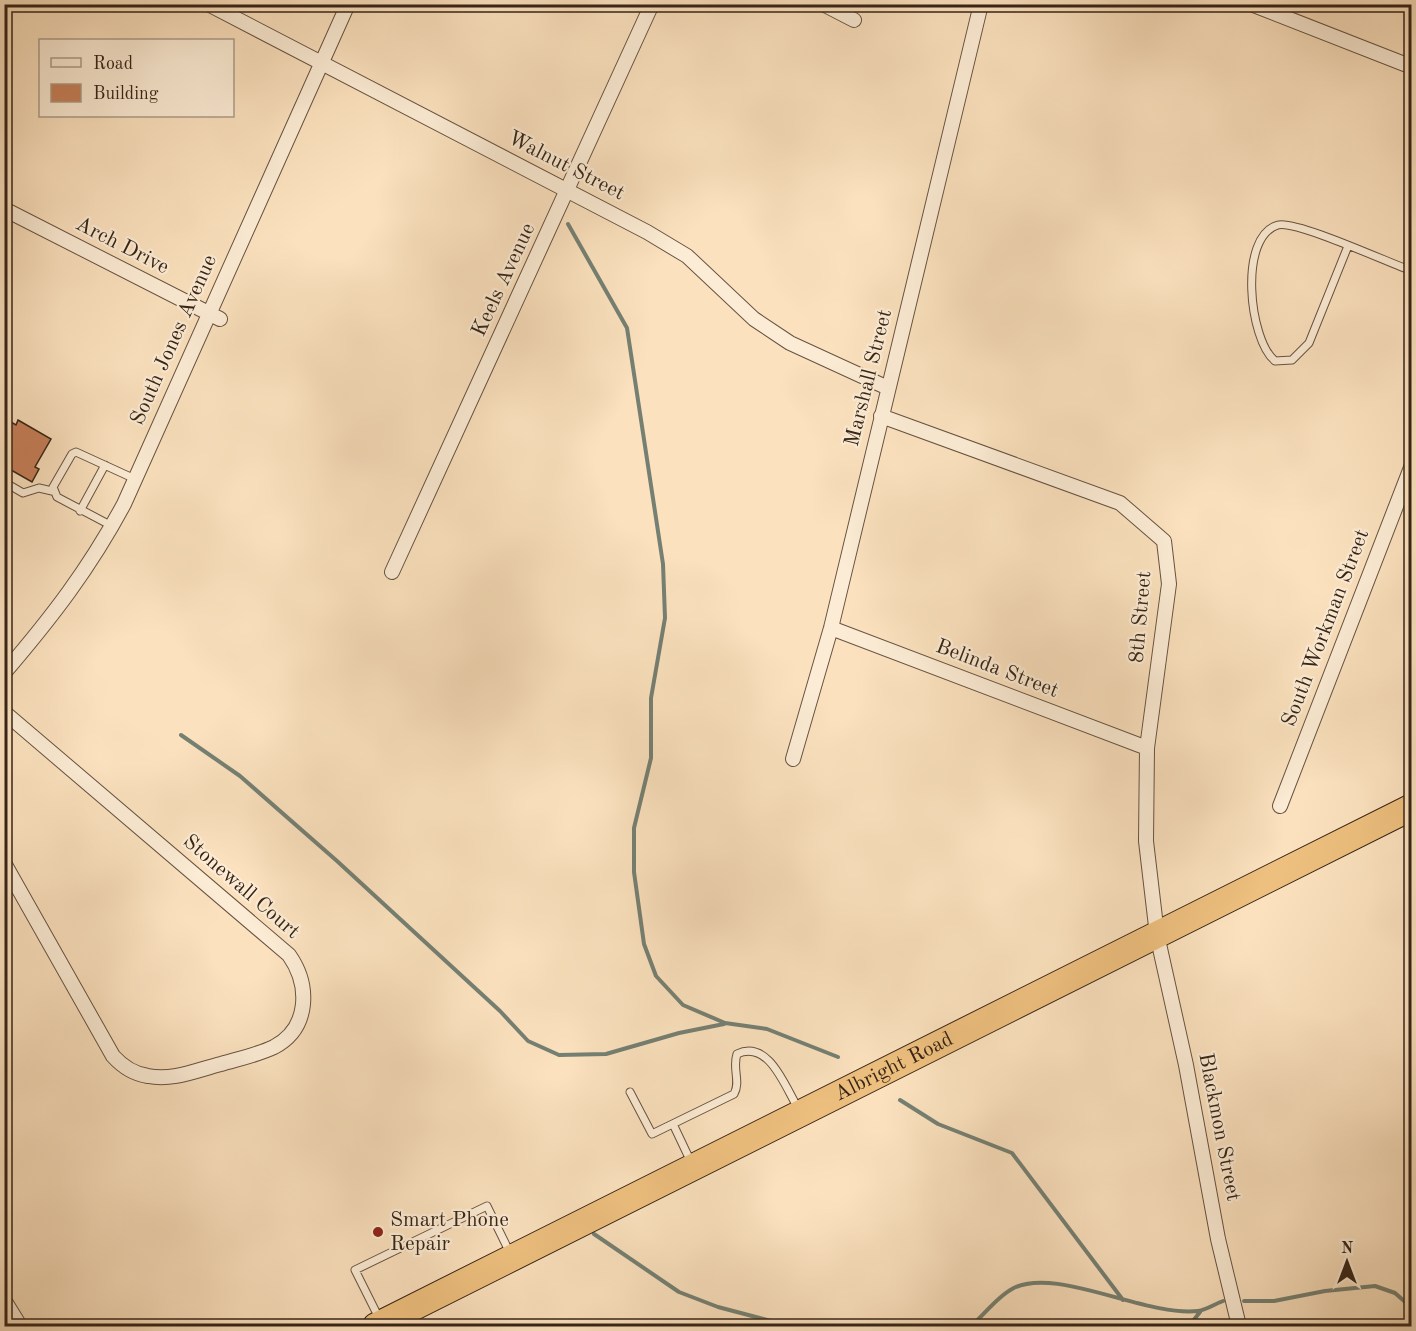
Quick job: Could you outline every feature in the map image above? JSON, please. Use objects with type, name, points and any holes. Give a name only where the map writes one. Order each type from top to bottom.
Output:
[{"type":"highway","name":"Albright Road","points":[[379,1325],[1412,807]]},
{"type":"street","name":"Walnut Street","points":[[208,4],[647,232],[687,256],[754,319],[790,343],[888,388]]},
{"type":"street","name":"South Jones Avenue","points":[[4,673],[56,614],[99,550],[112,526],[214,317],[348,4]]},
{"type":"street","name":"Keels Avenue","points":[[392,572],[652,4]]},
{"type":"street","points":[[823,4],[854,20]]},
{"type":"street","name":"Marshall Street","points":[[793,759],[831,628],[981,4]]},
{"type":"street","points":[[1251,4],[1412,67]]},
{"type":"street","name":"Arch Drive","points":[[4,209],[214,317]]},
{"type":"street","name":"8th Street","points":[[881,416],[1120,503],[1164,541],[1169,584],[1148,748],[1146,842],[1157,935]]},
{"type":"street","name":"South Workman Street","points":[[1280,806],[1412,465]]},
{"type":"street","name":"Belinda Street","points":[[831,628],[1148,748]]},
{"type":"street","name":"Stonewall Court","points":[[4,712],[289,955],[301,976],[304,991],[302,1015],[297,1026],[274,1047],[180,1076],[148,1076],[123,1066],[112,1056],[4,863]]},
{"type":"street","name":"Blackmon Street","points":[[1157,935],[1186,1065],[1218,1239],[1239,1326]]},
{"type":"street","points":[[4,1300],[20,1326]]},
{"type":"lane","points":[[1348,246],[1309,343],[1292,360],[1275,361],[1263,346],[1258,332],[1251,277],[1263,237],[1278,225],[1286,225],[1348,246],[1412,271]]},
{"type":"lane","points":[[52,491],[72,454],[76,452],[135,479]]},
{"type":"lane","points":[[80,511],[105,465]]},
{"type":"lane","points":[[4,482],[23,493],[39,488],[52,491],[57,497],[80,511],[112,526]]},
{"type":"lane","points":[[630,1092],[652,1134],[734,1094],[737,1089],[735,1061],[737,1054],[745,1051],[759,1053],[772,1064],[800,1113]]},
{"type":"lane","points":[[673,1124],[693,1167]]},
{"type":"lane","points":[[379,1325],[355,1270],[487,1206],[512,1257]]},
{"type":"building","points":[[18,420],[51,439],[35,467],[39,469],[32,482],[4,466],[4,434],[11,422],[16,425]]},
{"type":"waterway","points":[[568,224],[627,328],[663,564],[665,618],[651,698],[651,758],[634,828],[634,872],[644,944],[656,976],[683,1005],[725,1023],[767,1029],[838,1057]]},
{"type":"waterway","points":[[181,735],[240,776],[337,861],[500,1011],[528,1041],[559,1055],[606,1054],[679,1033],[724,1024]]},
{"type":"waterway","points":[[900,1100],[938,1124],[1012,1153],[1123,1300]]},
{"type":"waterway","points":[[594,1234],[679,1292],[718,1307],[790,1326]]},
{"type":"waterway","points":[[971,1326],[1006,1292],[1030,1283],[1051,1283],[1075,1287],[1152,1307],[1177,1311],[1198,1311],[1223,1301]]},
{"type":"waterway","points":[[1244,1301],[1274,1301],[1325,1291],[1375,1286],[1395,1293],[1412,1308]]},
{"type":"waterway","points":[[1189,1326],[1200,1312]]},
{"type":"place","name":"Smart Phone Repair","points":[[378,1232]]}]
